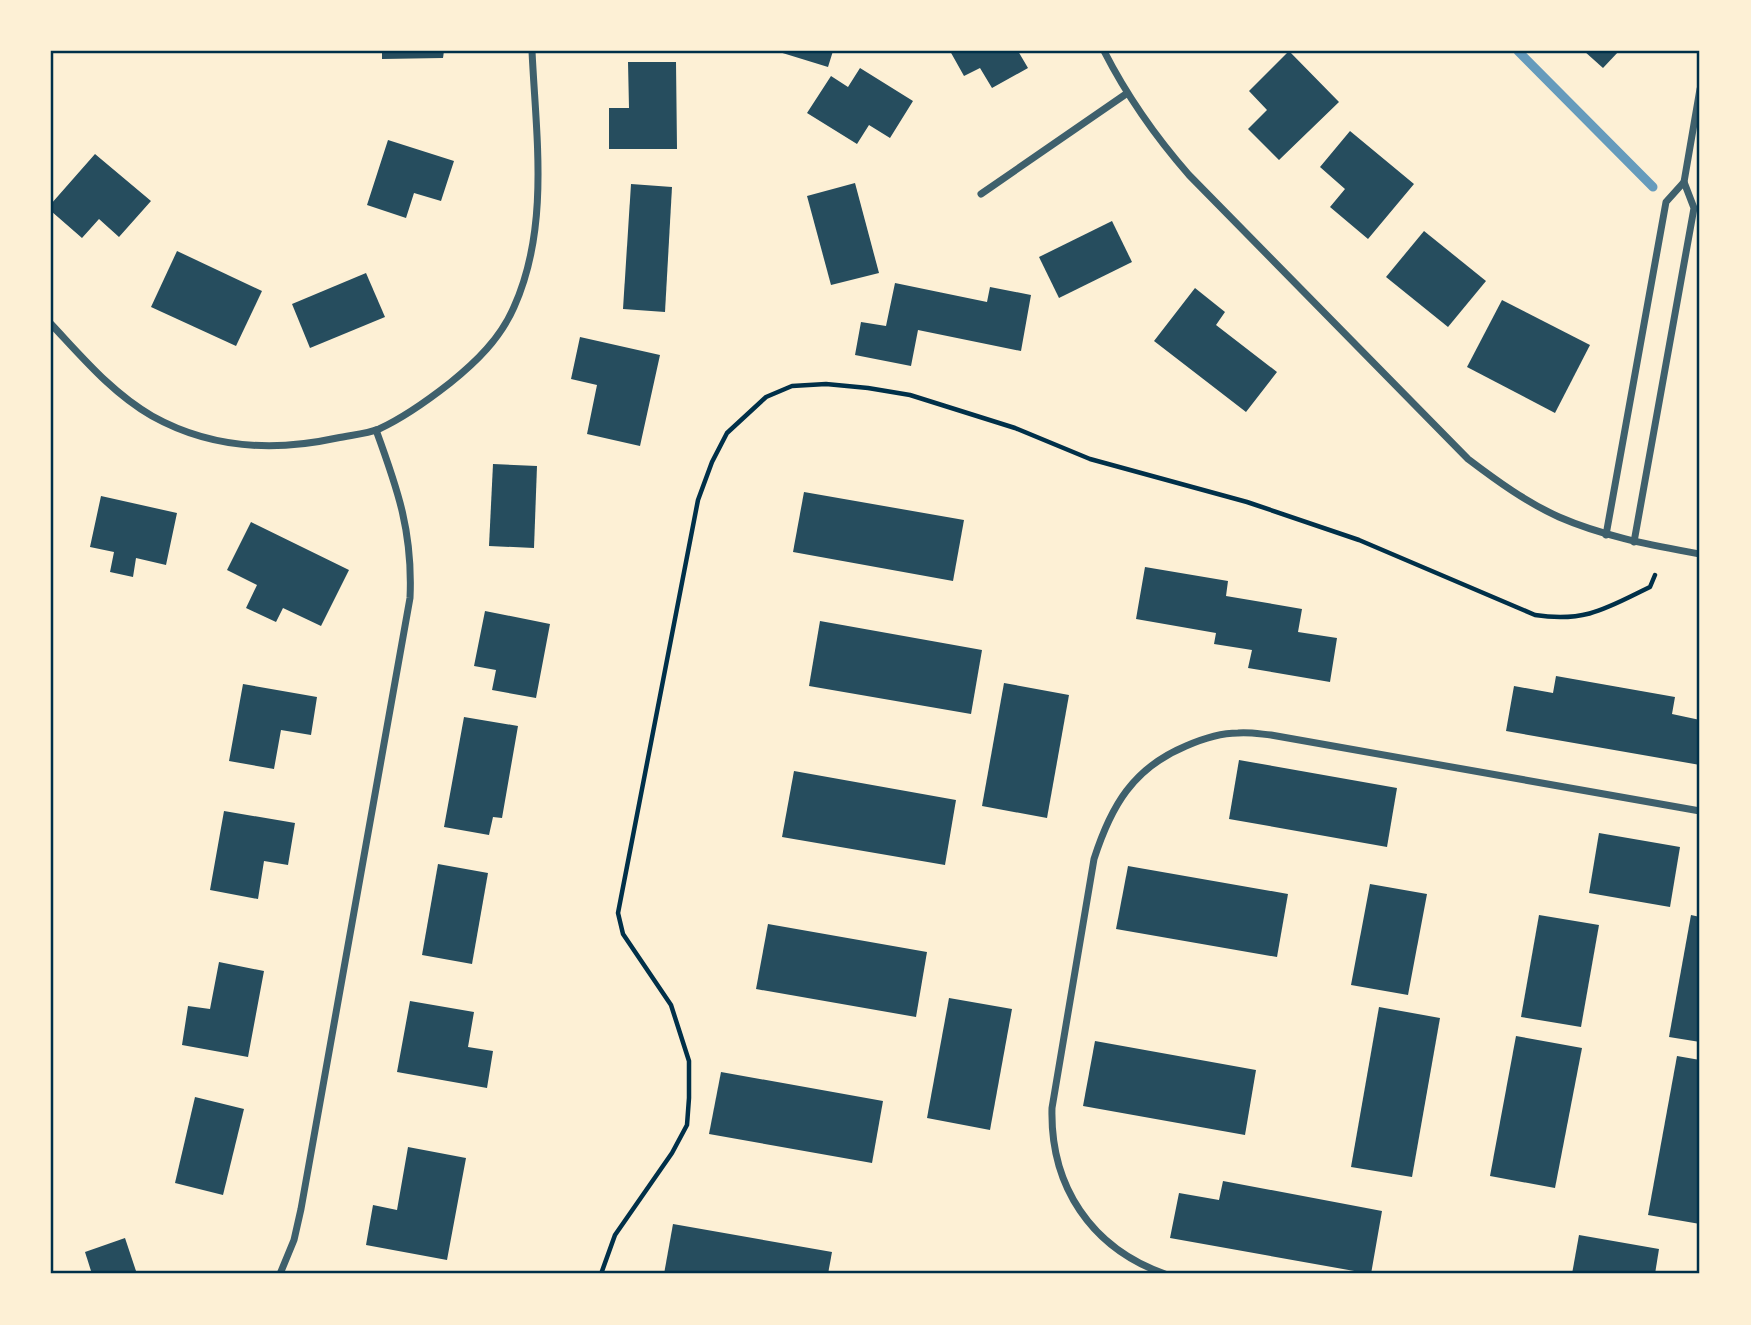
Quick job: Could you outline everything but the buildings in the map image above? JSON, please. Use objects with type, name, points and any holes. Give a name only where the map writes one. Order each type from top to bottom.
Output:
[{"type":"street","points":[[51,324],[98,374],[127,399],[153,416],[222,442],[255,447],[300,446],[376,430],[415,410],[470,368],[497,338],[514,307],[526,272],[535,234],[538,186],[532,51]]},
{"type":"street","points":[[1104,51],[1126,94],[1157,139],[1189,175],[1468,459],[1512,492],[1558,517],[1606,535],[1700,554]]},
{"type":"street","points":[[1634,542],[1694,208],[1684,182],[1700,89]]},
{"type":"street","points":[[981,194],[1126,94]]},
{"type":"street","points":[[1606,535],[1666,202],[1684,182]]},
{"type":"street","points":[[280,1274],[301,1209],[410,598],[411,566],[403,508],[376,430]]},
{"type":"street","points":[[1165,1274],[1123,1255],[1098,1233],[1080,1211],[1067,1190],[1056,1158],[1052,1132],[1054,1095],[1094,859],[1104,828],[1117,803],[1143,772],[1158,759],[1204,738],[1238,733],[1271,735],[1700,811]]},
{"type":"path","points":[[601,1274],[615,1235],[672,1153],[687,1125],[689,1061],[681,1034],[671,1005],[623,934],[618,913],[698,500],[712,462],[727,433],[766,397],[792,386],[826,383],[910,395],[1015,428],[1090,459],[1247,502],[1347,536],[1535,615],[1560,619],[1594,614],[1650,587],[1655,575]]},
{"type":"waterway","points":[[1518,51],[1653,187]]}]
